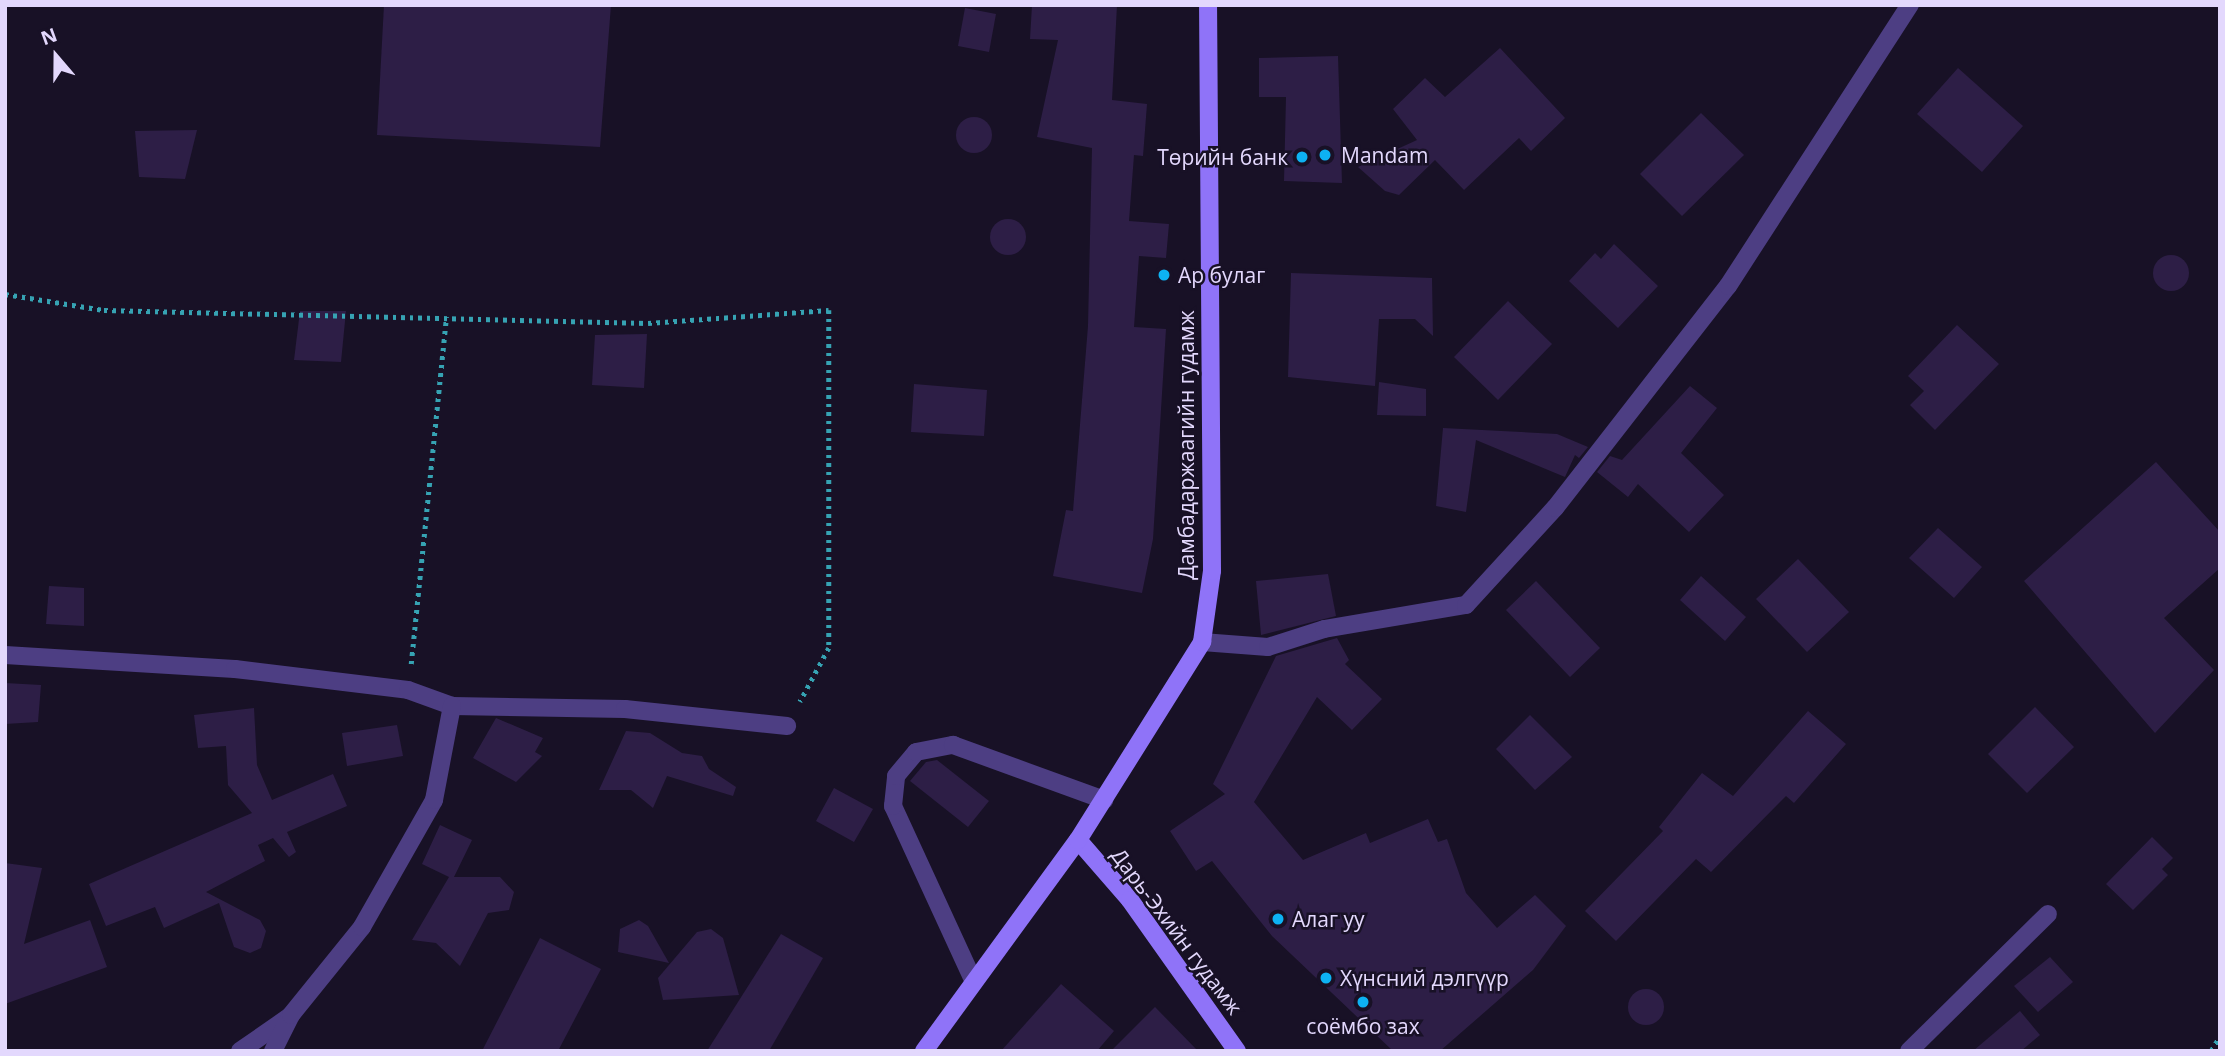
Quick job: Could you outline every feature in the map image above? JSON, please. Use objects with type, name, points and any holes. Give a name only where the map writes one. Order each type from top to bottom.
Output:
[{"type":"main road","name":"Дамбадаржаагийн гудамж","points":[[924,1051],[1078,840],[1202,642],[1212,571],[1208,5]]},
{"type":"main road","name":"Дарь-Эхийн гудамж","points":[[1078,840],[1130,900],[1237,1051]]},
{"type":"street","points":[[1202,642],[1268,646],[1324,629],[1466,605],[1555,508],[1728,286],[1910,5]]},
{"type":"street","points":[[5,655],[235,669],[408,690],[452,706],[625,709],[787,726]]},
{"type":"street","points":[[273,1051],[291,1015],[362,927],[434,800],[452,706]]},
{"type":"street","points":[[974,982],[893,806],[896,776],[916,752],[953,745],[1104,800]]},
{"type":"street","points":[[1909,1051],[2048,914]]},
{"type":"street","points":[[240,1051],[291,1015]]},
{"type":"path","points":[[5,294],[104,310],[648,323],[829,310],[829,648],[787,726]]},
{"type":"path","points":[[408,690],[446,317]]},
{"type":"path","points":[[2211,1051],[2220,1037]]},
{"type":"building","points":[[384,5],[611,5],[600,147],[377,135]]},
{"type":"building","points":[[1032,5],[1117,5],[1112,100],[1147,104],[1143,156],[1134,155],[1129,221],[1169,224],[1166,258],[1139,256],[1134,327],[1166,329],[1153,539],[1142,593],[1053,576],[1066,510],[1073,511],[1088,326],[1092,148],[1037,137],[1058,40],[1030,39]]},
{"type":"building","points":[[965,8],[996,14],[989,52],[958,46]]},
{"type":"building","points":[[1500,48],[1565,118],[1531,151],[1519,138],[1464,190],[1435,160],[1399,195],[1385,191],[1358,167],[1417,140],[1393,109],[1425,78],[1445,97]]},
{"type":"building","points":[[1338,56],[1342,183],[1284,181],[1286,97],[1259,97],[1259,58]]},
{"type":"building","points":[[1958,68],[2023,126],[1982,172],[1917,114]]},
{"type":"building","points":[[1701,113],[1744,155],[1682,216],[1640,174]]},
{"type":"building","points":[[974,117],[987,122],[992,135],[987,148],[974,153],[961,148],[956,135],[961,122]]},
{"type":"building","points":[[197,130],[185,179],[139,177],[135,131]]},
{"type":"building","points":[[1008,219],[1021,224],[1026,237],[1021,250],[1008,255],[995,250],[990,237],[995,224]]},
{"type":"building","points":[[1614,244],[1658,286],[1618,328],[1569,281],[1595,253],[1601,259]]},
{"type":"building","points":[[2171,255],[2184,260],[2189,273],[2184,286],[2171,291],[2158,286],[2153,273],[2158,260]]},
{"type":"building","points":[[1291,273],[1432,278],[1433,336],[1415,319],[1379,319],[1375,386],[1288,377]]},
{"type":"building","points":[[1508,301],[1552,344],[1498,400],[1454,357]]},
{"type":"building","points":[[300,311],[346,311],[341,362],[294,360]]},
{"type":"building","points":[[1957,325],[1999,364],[1935,430],[1910,405],[1924,391],[1908,376]]},
{"type":"building","points":[[647,334],[644,388],[592,385],[595,335]]},
{"type":"building","points":[[1379,382],[1426,389],[1426,416],[1377,415]]},
{"type":"building","points":[[914,384],[987,390],[984,436],[911,432]]},
{"type":"building","points":[[1690,386],[1717,408],[1681,453],[1724,495],[1689,532],[1638,484],[1628,497],[1597,472],[1610,456],[1622,460]]},
{"type":"building","points":[[1443,428],[1557,434],[1588,447],[1579,458],[1575,455],[1565,477],[1476,440],[1466,512],[1436,506]]},
{"type":"building","points":[[2156,462],[2220,532],[2220,568],[2164,618],[2214,670],[2155,733],[2024,581]]},
{"type":"building","points":[[1938,528],[1982,567],[1954,598],[1909,558]]},
{"type":"building","points":[[1798,559],[1849,612],[1807,652],[1756,599]]},
{"type":"building","points":[[1328,574],[1336,616],[1261,635],[1256,581]]},
{"type":"building","points":[[1701,576],[1746,617],[1725,641],[1680,600]]},
{"type":"building","points":[[1536,581],[1600,648],[1570,677],[1506,610]]},
{"type":"building","points":[[49,586],[84,588],[84,626],[46,624]]},
{"type":"building","points":[[1337,638],[1349,660],[1345,664],[1382,699],[1352,730],[1317,697],[1254,802],[1303,860],[1366,833],[1370,843],[1428,819],[1438,842],[1447,839],[1466,893],[1497,928],[1535,895],[1566,926],[1533,970],[1440,1051],[1393,1051],[1272,936],[1212,861],[1196,871],[1170,831],[1225,794],[1213,784],[1276,656]]},
{"type":"building","points":[[5,683],[41,685],[38,722],[5,724]]},
{"type":"building","points":[[2035,707],[2074,747],[2027,793],[1988,754]]},
{"type":"building","points":[[254,708],[257,765],[272,800],[333,774],[347,806],[287,832],[296,852],[289,857],[273,838],[258,845],[265,861],[206,892],[260,920],[266,931],[261,948],[250,953],[234,947],[219,903],[164,928],[155,907],[106,926],[89,884],[252,813],[228,785],[226,746],[198,748],[194,715]]},
{"type":"building","points":[[1808,711],[1846,744],[1794,803],[1786,796],[1711,872],[1696,859],[1616,941],[1585,911],[1663,831],[1659,827],[1702,773],[1733,796]]},
{"type":"building","points":[[1530,715],[1572,757],[1535,790],[1496,749]]},
{"type":"building","points":[[496,718],[543,738],[535,752],[542,756],[516,782],[473,758]]},
{"type":"building","points":[[397,725],[403,756],[347,766],[342,733]]},
{"type":"building","points":[[626,731],[650,733],[682,753],[702,756],[709,769],[736,787],[733,796],[667,776],[653,808],[631,790],[599,790]]},
{"type":"building","points":[[937,760],[989,801],[968,827],[910,781],[926,762]]},
{"type":"building","points":[[834,788],[873,809],[854,842],[816,821]]},
{"type":"building","points":[[440,825],[472,840],[454,877],[500,877],[514,892],[509,910],[488,913],[460,966],[436,943],[412,940],[449,877],[422,864]]},
{"type":"building","points":[[2152,837],[2173,858],[2162,869],[2168,875],[2133,910],[2106,884]]},
{"type":"building","points":[[5,863],[42,868],[24,944],[90,920],[107,967],[5,1004]]},
{"type":"building","points":[[639,920],[648,926],[669,963],[618,952],[620,929]]},
{"type":"building","points":[[711,929],[723,938],[739,995],[663,1000],[658,978],[697,932]]},
{"type":"building","points":[[781,934],[823,958],[769,1051],[707,1051]]},
{"type":"building","points":[[540,938],[601,969],[558,1051],[482,1051]]},
{"type":"building","points":[[2050,957],[2073,982],[2038,1012],[2014,986]]},
{"type":"building","points":[[1061,984],[1114,1031],[1097,1051],[1001,1051]]},
{"type":"building","points":[[1646,989],[1659,994],[1664,1007],[1659,1020],[1646,1025],[1633,1020],[1628,1007],[1633,994]]},
{"type":"building","points":[[1155,1007],[1198,1051],[1111,1051]]},
{"type":"building","points":[[2020,1011],[2040,1035],[2021,1051],[1973,1051]]},
{"type":"place","name":"Mandam","points":[[1325,155]]},
{"type":"place","name":"Төрийн банк","points":[[1302,157]]},
{"type":"place","name":"Ар булаг","points":[[1164,275]]},
{"type":"place","name":"Алаг уу","points":[[1278,919]]},
{"type":"place","name":"Хүнсний дэлгүүр","points":[[1326,978]]},
{"type":"place","name":"соёмбо зах","points":[[1363,1002]]}]
